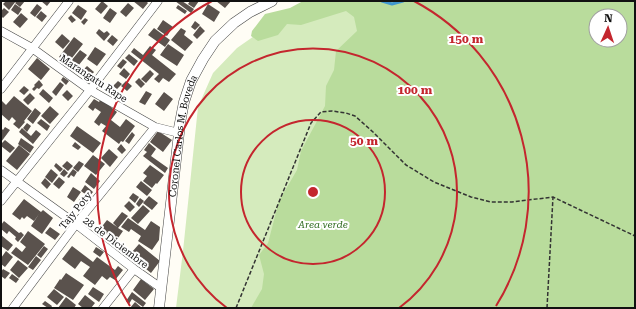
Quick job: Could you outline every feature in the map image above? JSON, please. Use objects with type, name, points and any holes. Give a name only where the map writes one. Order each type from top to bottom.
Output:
[{"type":"street","points":[[1,89],[69,1]]},
{"type":"street","points":[[1,201],[90,90],[158,1]]},
{"type":"street","name":"Coronel Carlos M. Boveda","points":[[159,308],[180,133],[179,128],[184,102],[191,81],[215,41],[234,23],[250,12],[272,1]]},
{"type":"street","name":"Marangatu Rape","points":[[1,31],[32,48],[90,90],[155,127],[180,133]]},
{"type":"street","name":"Tajy Poty","points":[[13,308],[76,224],[155,127]]},
{"type":"street","name":"28 de Diciembre","points":[[1,170],[161,288]]},
{"type":"street","points":[[103,308],[134,269]]},
{"type":"path","points":[[236,308],[311,123],[321,112],[346,112],[355,116],[406,165],[434,182],[471,197],[491,202],[512,202],[553,196],[635,236]]},
{"type":"path","points":[[547,308],[553,196]]},
{"type":"green space","name":"Area verde","points":[[303,1],[635,1],[635,308],[251,308],[262,289],[264,274],[259,255],[268,243],[279,201],[297,170],[301,151],[325,106],[326,86],[334,70],[336,51],[357,31],[354,17],[346,11],[301,25],[287,24],[278,35],[258,41],[251,36],[252,31],[265,14],[290,8]]},
{"type":"green space","name":"Area verde","points":[[311,1],[635,1],[635,308],[176,308],[198,107],[213,73],[237,48],[267,27]]},
{"type":"building","points":[[6,1],[16,1],[9,10],[3,4]]},
{"type":"building","points":[[17,1],[25,1],[20,7],[15,3]]},
{"type":"building","points":[[41,1],[51,1],[47,6]]},
{"type":"building","points":[[102,1],[108,6],[101,14],[95,9]]},
{"type":"building","points":[[133,1],[146,1],[148,3],[143,9]]},
{"type":"building","points":[[175,1],[182,1],[194,9],[191,13]]},
{"type":"building","points":[[190,1],[199,1],[194,8],[188,4]]},
{"type":"building","points":[[216,1],[231,1],[225,8]]},
{"type":"building","points":[[128,3],[134,8],[126,17],[120,12]]},
{"type":"building","points":[[15,4],[22,9],[18,15],[11,10]]},
{"type":"building","points":[[37,4],[42,8],[35,17],[30,13]]},
{"type":"building","points":[[208,4],[220,12],[214,22],[202,14]]},
{"type":"building","points":[[78,5],[87,11],[81,20],[72,13]]},
{"type":"building","points":[[178,5],[187,11],[185,14],[176,8]]},
{"type":"building","points":[[4,8],[9,12],[3,18],[1,16],[1,11]]},
{"type":"building","points":[[110,8],[117,13],[110,23],[103,18]]},
{"type":"building","points":[[41,11],[47,16],[42,22],[36,17]]},
{"type":"building","points":[[21,13],[28,19],[20,28],[13,22]]},
{"type":"building","points":[[71,15],[76,20],[72,23],[68,18]]},
{"type":"building","points":[[85,18],[88,20],[84,25],[81,22]]},
{"type":"building","points":[[163,20],[173,27],[167,36],[157,29]]},
{"type":"building","points":[[195,21],[200,25],[195,30],[191,27]]},
{"type":"building","points":[[200,26],[205,31],[197,39],[193,35]]},
{"type":"building","points":[[154,28],[170,40],[165,47],[148,35]]},
{"type":"building","points":[[181,28],[186,31],[184,35],[193,42],[185,51],[171,40]]},
{"type":"building","points":[[99,29],[104,33],[107,31],[110,34],[104,41],[96,33]]},
{"type":"building","points":[[62,34],[70,41],[63,49],[55,42]]},
{"type":"building","points":[[112,35],[118,40],[113,46],[107,41]]},
{"type":"building","points":[[74,37],[83,44],[68,63],[59,57]]},
{"type":"building","points":[[168,44],[184,55],[177,66],[160,55]]},
{"type":"building","points":[[150,46],[156,50],[152,55],[176,74],[169,82],[163,78],[159,83],[154,79],[159,74],[131,52],[134,48],[143,55]]},
{"type":"building","points":[[95,47],[106,54],[97,66],[87,59]]},
{"type":"building","points":[[80,50],[87,55],[78,66],[71,61]]},
{"type":"building","points":[[129,54],[138,61],[134,66],[125,58]]},
{"type":"building","points":[[37,58],[50,69],[41,80],[28,69]]},
{"type":"building","points":[[123,59],[127,62],[121,69],[117,66]]},
{"type":"building","points":[[87,66],[94,72],[90,77],[82,71]]},
{"type":"building","points":[[124,68],[130,74],[126,79],[119,74]]},
{"type":"building","points":[[150,70],[154,74],[146,83],[141,79]]},
{"type":"building","points":[[63,77],[69,81],[66,85],[61,80]]},
{"type":"building","points":[[139,78],[145,84],[141,88],[135,82]]},
{"type":"building","points":[[39,80],[43,85],[34,91],[32,89]]},
{"type":"building","points":[[118,81],[122,84],[117,89],[113,86]]},
{"type":"building","points":[[126,81],[132,86],[127,91],[121,86]]},
{"type":"building","points":[[60,82],[64,85],[56,96],[52,92]]},
{"type":"building","points":[[24,86],[29,90],[24,95],[19,91]]},
{"type":"building","points":[[43,89],[53,98],[49,103],[39,94]]},
{"type":"building","points":[[67,90],[73,96],[68,101],[62,95]]},
{"type":"building","points":[[146,91],[152,94],[145,105],[139,102]]},
{"type":"building","points":[[164,92],[173,99],[164,111],[155,104]]},
{"type":"building","points":[[30,93],[35,98],[28,105],[23,100]]},
{"type":"building","points":[[14,96],[32,111],[19,129],[13,124],[16,121],[12,117],[9,121],[1,114],[1,102],[2,101],[6,105]]},
{"type":"building","points":[[94,99],[99,102],[101,99],[117,112],[111,120],[120,127],[126,119],[135,126],[123,142],[121,141],[119,144],[102,131],[106,126],[101,123],[99,126],[94,122],[101,112],[95,108],[93,111],[88,107]]},
{"type":"building","points":[[50,106],[59,114],[50,124],[41,116]]},
{"type":"building","points":[[35,108],[41,113],[33,124],[27,119]]},
{"type":"building","points":[[41,119],[50,126],[47,131],[37,123]]},
{"type":"building","points":[[27,123],[31,126],[27,132],[23,128]]},
{"type":"building","points":[[77,126],[101,143],[93,153],[70,136]]},
{"type":"building","points":[[5,127],[10,130],[1,142],[1,128],[3,130]]},
{"type":"building","points":[[22,128],[31,136],[36,130],[41,134],[33,144],[19,132]]},
{"type":"building","points":[[158,131],[172,140],[163,152],[150,142]]},
{"type":"building","points":[[132,132],[135,135],[129,144],[125,141]]},
{"type":"building","points":[[21,138],[34,147],[30,153],[18,144]]},
{"type":"building","points":[[5,140],[15,148],[10,153],[1,146]]},
{"type":"building","points":[[75,142],[81,147],[78,150],[72,146]]},
{"type":"building","points":[[149,143],[156,149],[151,156],[168,168],[165,173],[143,156],[147,152],[144,150]]},
{"type":"building","points":[[121,144],[126,150],[122,154],[117,149]]},
{"type":"building","points":[[19,145],[30,154],[17,170],[6,161]]},
{"type":"building","points":[[109,149],[118,157],[110,167],[101,158]]},
{"type":"building","points":[[93,155],[105,164],[96,175],[84,166]]},
{"type":"building","points":[[67,161],[73,166],[68,171],[62,166]]},
{"type":"building","points":[[79,161],[84,164],[78,172],[73,168]]},
{"type":"building","points":[[56,163],[63,169],[60,172],[54,166]]},
{"type":"building","points":[[150,165],[164,175],[152,188],[143,181],[147,176],[143,173]]},
{"type":"building","points":[[51,169],[58,175],[52,183],[45,177]]},
{"type":"building","points":[[64,169],[68,173],[64,177],[60,174]]},
{"type":"building","points":[[73,169],[77,172],[74,177],[71,175],[69,178],[67,177]]},
{"type":"building","points":[[91,173],[100,181],[94,189],[85,182]]},
{"type":"building","points":[[59,177],[65,182],[59,189],[53,184]]},
{"type":"building","points":[[45,178],[51,184],[47,189],[41,183]]},
{"type":"building","points":[[141,181],[152,190],[147,196],[136,187]]},
{"type":"building","points":[[85,185],[93,192],[89,197],[81,191]]},
{"type":"building","points":[[73,187],[81,192],[74,202],[67,197]]},
{"type":"building","points":[[133,193],[139,197],[135,203],[129,198]]},
{"type":"building","points":[[149,196],[158,203],[152,210],[143,203]]},
{"type":"building","points":[[140,198],[144,201],[139,207],[136,204]]},
{"type":"building","points":[[24,199],[41,212],[43,210],[53,218],[42,234],[31,226],[39,214],[34,221],[27,216],[24,219],[22,217],[20,220],[12,214]]},
{"type":"building","points":[[80,199],[84,202],[79,208],[76,205]]},
{"type":"building","points":[[129,201],[135,207],[130,212],[124,206]]},
{"type":"building","points":[[143,205],[150,211],[138,224],[131,218]]},
{"type":"building","points":[[122,212],[128,216],[118,228],[123,231],[116,241],[100,229],[107,220],[117,227],[113,223]]},
{"type":"building","points":[[128,218],[145,230],[151,221],[160,227],[159,240],[152,250],[138,241],[141,236],[131,229],[129,232],[121,227]]},
{"type":"building","points":[[4,221],[19,233],[21,232],[24,235],[18,242],[15,239],[16,237],[9,231],[7,234],[1,229],[1,225]]},
{"type":"building","points":[[50,227],[60,234],[55,240],[45,233]]},
{"type":"building","points":[[28,231],[45,244],[28,265],[11,253],[16,247],[22,252],[26,247],[20,242]]},
{"type":"building","points":[[1,235],[13,245],[8,251],[1,246]]},
{"type":"building","points":[[139,244],[160,261],[151,273],[140,264],[143,260],[132,252]]},
{"type":"building","points":[[44,246],[48,249],[41,258],[37,255]]},
{"type":"building","points":[[72,246],[93,262],[97,257],[115,270],[118,266],[123,270],[115,280],[110,277],[107,280],[102,276],[95,285],[83,276],[90,267],[81,261],[75,269],[62,259]]},
{"type":"building","points":[[96,247],[104,252],[100,257],[93,252]]},
{"type":"building","points":[[6,251],[13,257],[5,267],[1,264],[1,258]]},
{"type":"building","points":[[36,256],[41,260],[33,270],[28,267]]},
{"type":"building","points":[[18,260],[28,268],[19,278],[10,270]]},
{"type":"building","points":[[3,269],[10,273],[5,279],[1,276]]},
{"type":"building","points":[[66,273],[84,285],[73,300],[54,288]]},
{"type":"building","points":[[12,274],[19,279],[16,283],[9,278]]},
{"type":"building","points":[[141,279],[154,289],[145,300],[133,290]]},
{"type":"building","points":[[93,287],[104,294],[99,302],[88,294]]},
{"type":"building","points":[[54,289],[64,297],[57,305],[47,297]]},
{"type":"building","points":[[132,292],[146,303],[143,307],[132,299],[129,304],[126,301]]},
{"type":"building","points":[[85,295],[95,303],[91,308],[83,308],[78,304]]},
{"type":"building","points":[[66,297],[76,305],[74,308],[58,308]]},
{"type":"building","points":[[45,301],[52,306],[51,308],[48,308],[42,304]]},
{"type":"building","points":[[135,302],[142,308],[130,308]]},
{"type":"waterway","points":[[382,1],[392,4],[403,1]]}]
